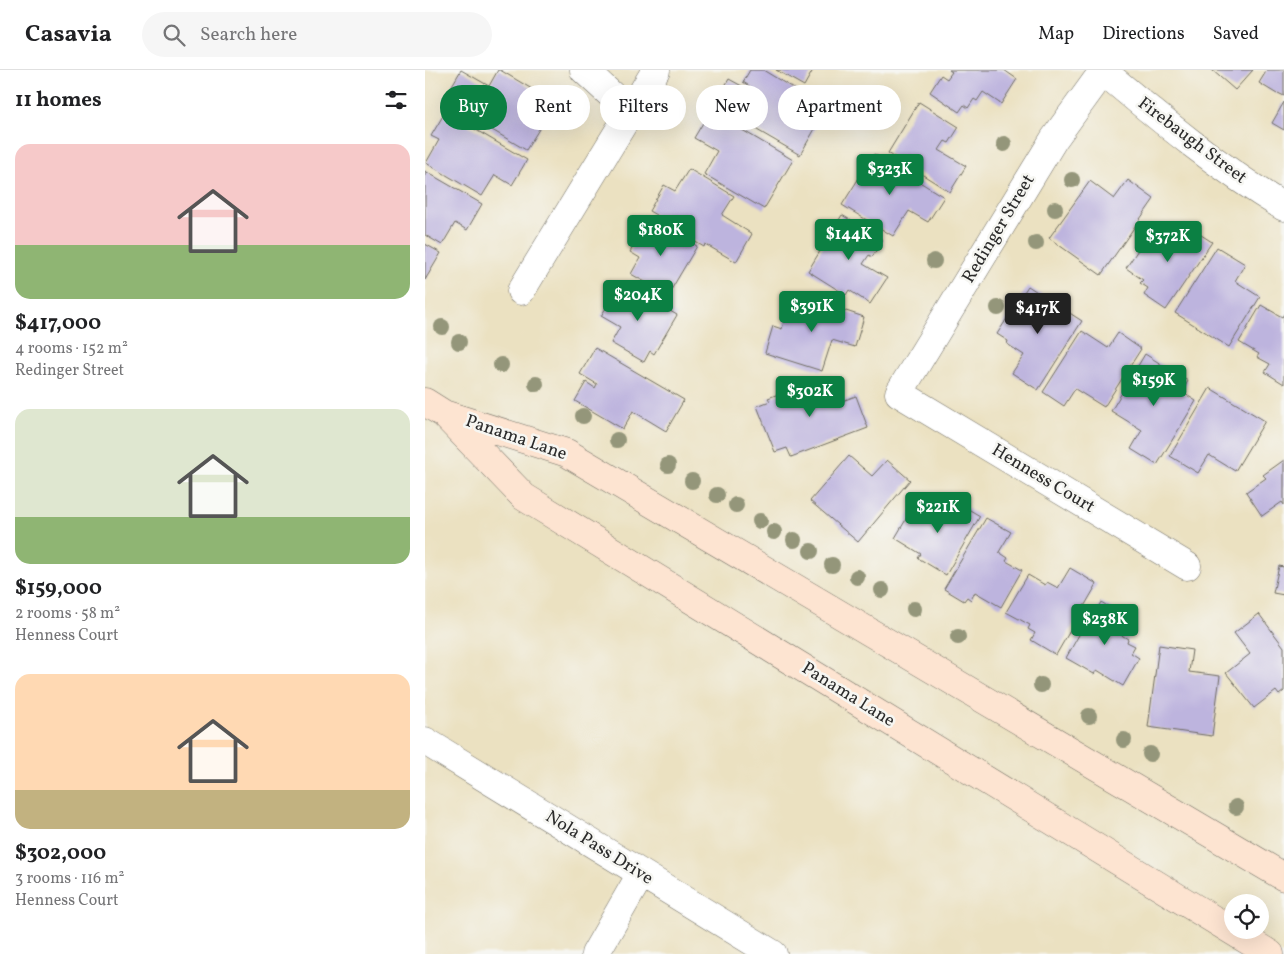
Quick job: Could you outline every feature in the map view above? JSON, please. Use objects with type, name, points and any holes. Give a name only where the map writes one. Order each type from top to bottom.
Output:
[{"type":"main road","name":"Panama Lane","points":[[435,408],[567,453],[1284,877]]},
{"type":"main road","name":"Panama Lane","points":[[435,408],[525,497],[1270,954]]},
{"type":"street","points":[[584,70],[600,85]]},
{"type":"street","points":[[647,85],[656,70]]},
{"type":"street","name":"Firebaugh Street","points":[[1104,70],[1159,118],[1217,163],[1284,207]]},
{"type":"street","name":"Redinger Street","points":[[899,393],[1054,139],[1104,70]]},
{"type":"street","points":[[521,291],[619,130]]},
{"type":"street","name":"Henness Court","points":[[899,393],[1187,566]]},
{"type":"street","name":"Nola Pass Drive","points":[[426,740],[773,954]]},
{"type":"street","points":[[595,954],[641,874]]},
{"type":"building","points":[[461,70],[487,85],[452,85]]},
{"type":"building","points":[[498,70],[525,85],[517,85],[517,130],[538,130],[526,150],[492,130],[507,130],[507,85],[490,85]]},
{"type":"building","points":[[750,70],[763,70],[788,85],[778,85],[778,130],[814,130],[800,155],[757,130],[768,130],[768,85],[748,85],[743,82]]},
{"type":"building","points":[[776,70],[813,70],[805,85]]},
{"type":"building","points":[[949,70],[1004,70],[1017,79],[1001,104],[983,92],[977,101],[974,99],[968,108],[964,105],[959,112],[930,92],[941,75],[947,79],[952,72]]},
{"type":"building","points":[[1212,70],[1253,70],[1235,90]]},
{"type":"building","points":[[1267,70],[1284,70],[1284,96],[1259,83]]},
{"type":"building","points":[[729,79],[740,85],[726,85]]},
{"type":"building","points":[[919,102],[959,127],[949,143],[945,141],[939,150],[966,166],[950,192],[888,153]]},
{"type":"building","points":[[1284,102],[1284,130],[1272,123]]},
{"type":"building","points":[[440,121],[440,130],[476,130],[527,160],[512,185],[495,175],[482,196],[426,163],[439,140],[431,136]]},
{"type":"building","points":[[699,130],[742,130],[793,160],[764,209],[704,174],[717,151],[694,138]]},
{"type":"building","points":[[874,154],[944,197],[928,222],[909,211],[893,236],[842,205]]},
{"type":"building","points":[[689,169],[734,196],[722,215],[752,234],[736,262],[705,244],[704,247],[661,222],[663,219],[649,211],[664,185],[675,191]]},
{"type":"building","points":[[425,171],[482,204],[467,230],[455,223],[442,245],[425,235]]},
{"type":"building","points":[[1128,180],[1154,199],[1101,275],[1049,238],[1090,181],[1114,199]]},
{"type":"building","points":[[842,215],[883,240],[872,257],[869,255],[863,264],[887,278],[870,304],[849,290],[846,295],[808,271]]},
{"type":"building","points":[[654,221],[697,246],[668,295],[631,274],[640,258],[630,252],[640,235],[644,238]]},
{"type":"building","points":[[1184,224],[1212,242],[1166,310],[1144,295],[1148,288],[1140,283],[1143,280],[1126,268],[1151,230],[1171,244]]},
{"type":"building","points":[[425,244],[441,253],[425,280]]},
{"type":"building","points":[[1217,247],[1245,264],[1235,281],[1260,297],[1229,347],[1175,313]]},
{"type":"building","points":[[621,283],[677,315],[654,354],[650,351],[644,362],[611,343],[620,327],[601,316]]},
{"type":"building","points":[[1028,286],[1082,321],[1038,390],[1012,373],[1024,355],[1007,344],[1008,341],[997,334]]},
{"type":"building","points":[[792,296],[864,317],[855,347],[832,340],[822,371],[765,353],[773,326],[782,329]]},
{"type":"building","points":[[1261,305],[1282,317],[1284,314],[1284,384],[1265,372],[1270,364],[1257,357],[1259,354],[1239,342]]},
{"type":"building","points":[[1082,331],[1108,348],[1118,333],[1141,349],[1104,407],[1075,389],[1064,406],[1043,392]]},
{"type":"building","points":[[595,348],[684,400],[666,431],[633,411],[623,429],[575,401],[586,382],[595,388],[597,384],[580,374]]},
{"type":"building","points":[[1145,354],[1188,381],[1182,392],[1196,401],[1157,465],[1131,449],[1142,430],[1111,411]]},
{"type":"building","points":[[824,377],[834,404],[856,396],[868,428],[791,457],[787,448],[775,452],[757,406],[770,401],[768,398]]},
{"type":"building","points":[[1210,388],[1265,421],[1235,471],[1209,455],[1198,473],[1170,456]]},
{"type":"building","points":[[849,456],[872,476],[887,460],[910,480],[858,542],[810,501]]},
{"type":"building","points":[[1284,460],[1284,505],[1282,502],[1262,516],[1246,492],[1266,478],[1263,475]]},
{"type":"building","points":[[953,500],[980,516],[946,575],[918,558],[921,554],[895,538],[914,506],[921,511],[923,508],[943,517]]},
{"type":"building","points":[[986,518],[1011,532],[999,552],[1008,558],[1006,561],[1022,570],[1001,607],[975,592],[971,600],[967,597],[964,601],[944,589]]},
{"type":"building","points":[[1279,566],[1284,567],[1284,595],[1273,593]]},
{"type":"building","points":[[1070,568],[1097,584],[1056,655],[1031,640],[1035,633],[1028,629],[1030,625],[1006,612],[1028,575],[1045,585],[1047,582],[1058,588]]},
{"type":"building","points":[[1101,602],[1127,618],[1118,633],[1128,639],[1127,642],[1135,646],[1131,653],[1139,658],[1123,686],[1097,670],[1094,674],[1066,658],[1089,617],[1092,619]]},
{"type":"building","points":[[1259,614],[1284,647],[1284,691],[1279,695],[1276,691],[1254,708],[1226,673],[1250,654],[1234,633]]},
{"type":"building","points":[[1159,645],[1192,650],[1189,672],[1220,676],[1212,736],[1148,727]]}]
